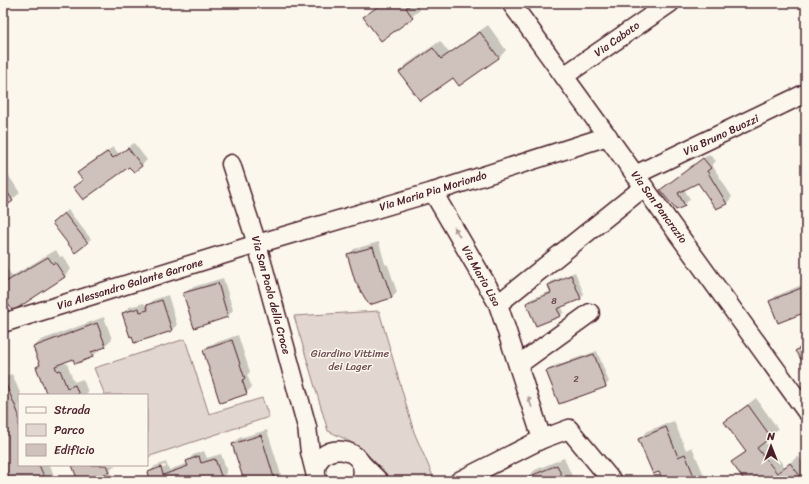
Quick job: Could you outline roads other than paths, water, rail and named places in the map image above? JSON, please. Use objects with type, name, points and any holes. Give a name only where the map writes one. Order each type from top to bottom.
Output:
[{"type":"street","name":"Via San Pancrazio","points":[[511,3],[806,410]]},
{"type":"street","name":"Via Caboto","points":[[564,76],[670,3]]},
{"type":"street","name":"Via Bruno Buozzi","points":[[498,304],[640,181],[806,93]]},
{"type":"street","name":"Via Maria Pia Moriondo","points":[[257,244],[433,192],[608,136]]},
{"type":"street","name":"Via San Paolo della Croce","points":[[231,164],[257,244],[307,427],[310,452],[317,481]]},
{"type":"street","name":"Via Mario Lisa","points":[[433,192],[498,304],[542,439]]},
{"type":"street","name":"Via Alessandro Galante Garrone","points":[[3,323],[257,244]]},
{"type":"street","points":[[518,365],[590,313]]},
{"type":"street","points":[[307,427],[323,441],[352,453],[379,481]]},
{"type":"street","points":[[459,481],[542,439],[569,429],[612,481]]},
{"type":"street","points":[[317,481],[317,466],[320,460],[331,451],[346,450]]},
{"type":"street","points":[[360,463],[363,470],[361,481]]},
{"type":"park label","name":"Giardino Vittime dei Lager","points":[[350,359]]}]
